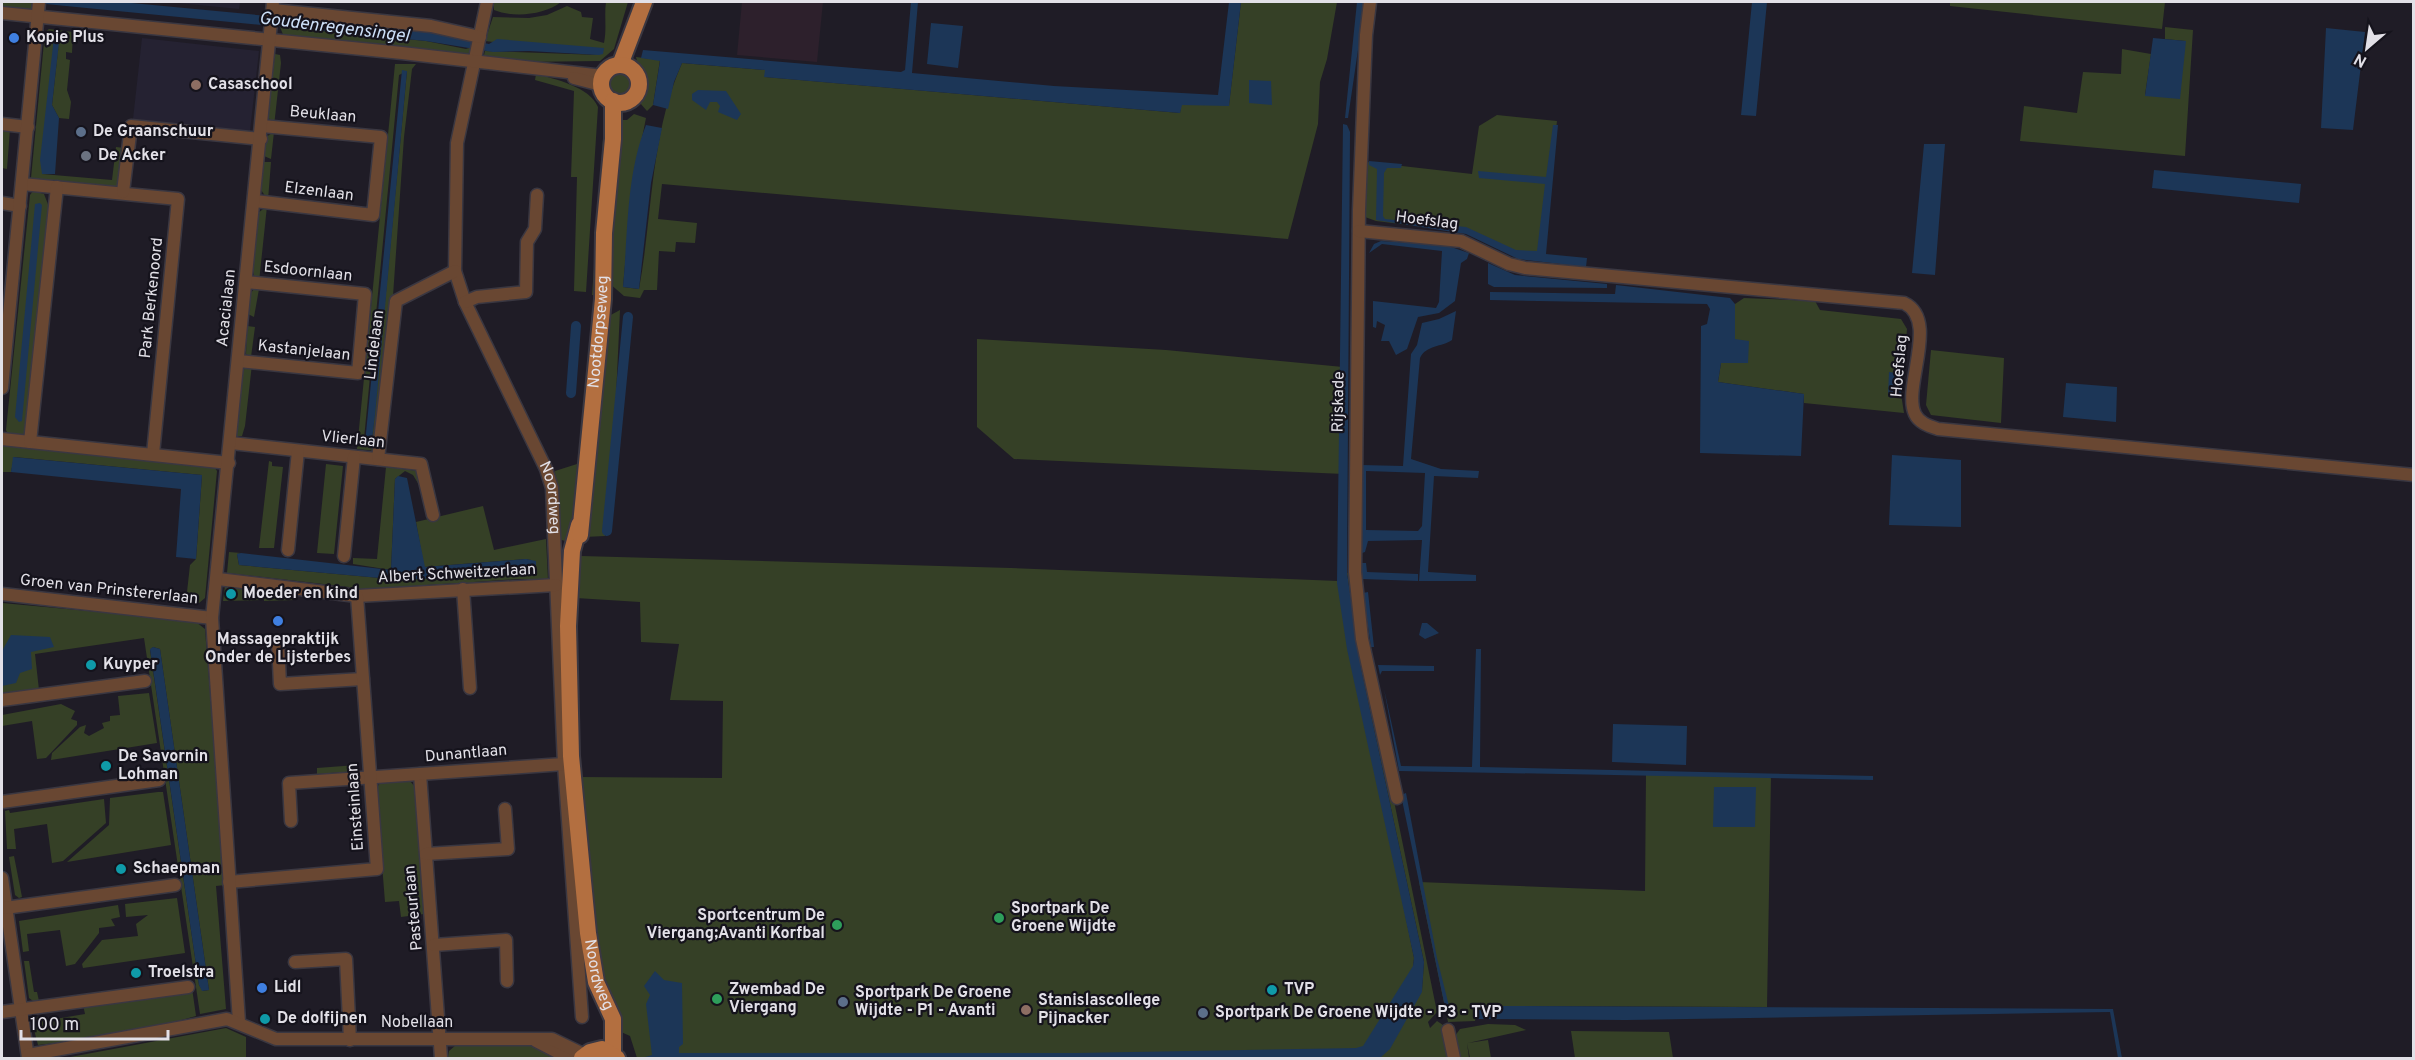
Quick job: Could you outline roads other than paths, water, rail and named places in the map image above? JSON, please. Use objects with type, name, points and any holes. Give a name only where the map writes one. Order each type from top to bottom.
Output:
[{"type":"main road","points":[[625,66],[644,2]]},
{"type":"main road","points":[[625,66],[637,76],[638,89],[631,99],[618,102],[604,93],[602,80],[608,69],[625,66]]},
{"type":"main road","name":"Nootdorpseweg","points":[[572,576],[572,551],[579,525],[603,299],[604,233],[618,102]]},
{"type":"main road","name":"Noordweg","points":[[572,576],[567,666],[575,824],[594,973],[613,1019],[610,1054]]},
{"type":"main road","points":[[579,1057],[610,1054]]},
{"type":"street","points":[[2,388],[7,282],[20,206],[39,2]]},
{"type":"street","name":"Noordweg","points":[[486,2],[457,143],[455,271],[465,302],[549,478],[553,499],[564,764],[582,1017]]},
{"type":"street","name":"Rijskade","points":[[1370,2],[1366,35],[1359,231],[1355,464],[1356,606],[1397,798]]},
{"type":"street","points":[[2,13],[38,17],[272,19],[431,26],[478,47],[553,71],[602,80]]},
{"type":"street","points":[[272,19],[478,47]]},
{"type":"street","name":"Acacialaan","points":[[212,618],[218,579],[272,19]]},
{"type":"street","points":[[2,124],[28,127]]},
{"type":"street","points":[[123,192],[131,126],[261,139]]},
{"type":"street","name":"Beuklaan","points":[[262,126],[381,137]]},
{"type":"street","name":"Elzenlaan","points":[[255,201],[373,215],[381,137]]},
{"type":"street","name":"Park Berkenoord","points":[[22,184],[178,199],[153,454]]},
{"type":"street","points":[[30,442],[57,187]]},
{"type":"street","points":[[465,302],[477,297],[526,292],[527,242],[534,229],[537,195]]},
{"type":"street","points":[[2,203],[20,206]]},
{"type":"street","name":"Hoefslag","points":[[1359,231],[1461,241],[1509,264],[1525,268],[1904,303],[1913,308],[1920,322],[1913,408],[1922,423],[1938,429],[2414,475]]},
{"type":"street","name":"Lindelaan","points":[[378,459],[396,301],[455,271]]},
{"type":"street","name":"Esdoornlaan","points":[[246,282],[365,294]]},
{"type":"street","name":"Kastanjelaan","points":[[239,361],[358,373],[365,294]]},
{"type":"street","points":[[2,439],[229,463]]},
{"type":"street","name":"Vlierlaan","points":[[231,444],[421,464],[433,515]]},
{"type":"street","points":[[288,550],[298,451]]},
{"type":"street","points":[[345,556],[354,456]]},
{"type":"street","name":"Albert Schweitzerlaan","points":[[218,579],[357,596],[556,585]]},
{"type":"street","points":[[463,589],[470,688]]},
{"type":"street","name":"Groen van Prinstererlaan","points":[[2,594],[212,618]]},
{"type":"street","name":"Einsteinlaan","points":[[230,882],[377,869],[357,596]]},
{"type":"street","points":[[2,878],[28,1057],[202,1022],[228,1019],[239,1022],[212,618]]},
{"type":"street","points":[[278,643],[280,684],[363,679]]},
{"type":"street","points":[[2,700],[145,681]]},
{"type":"street","name":"Dunantlaan","points":[[291,821],[289,783],[564,764]]},
{"type":"street","name":"Pasteurlaan","points":[[420,774],[441,1050]]},
{"type":"street","points":[[2,802],[159,780]]},
{"type":"street","points":[[426,854],[508,849],[505,809]]},
{"type":"street","points":[[5,908],[175,885]]},
{"type":"street","points":[[434,945],[506,940],[507,981]]},
{"type":"street","points":[[294,962],[346,959],[351,1040]]},
{"type":"street","points":[[2,1012],[61,1006],[188,987]]},
{"type":"street","name":"Nobellaan","points":[[239,1022],[276,1040],[351,1040],[441,1050],[552,1040],[579,1057]]},
{"type":"street","points":[[1448,1030],[1454,1059]]},
{"type":"water","name":"Goudenregensingel","points":[[25,2],[121,2],[426,31],[489,44],[497,39],[604,48],[603,54],[599,55],[529,51],[493,52],[426,41]]},
{"type":"water","points":[[911,2],[918,2],[912,73],[1054,86],[1218,95],[1229,2],[1241,2],[1229,106],[1182,105],[1180,113],[764,77],[765,70],[682,63],[674,82],[668,109],[653,105],[660,61],[641,58],[643,50],[901,72],[905,70]]},
{"type":"water","points":[[1357,2],[1365,2],[1348,118],[1345,118]]},
{"type":"water","points":[[1752,2],[1767,2],[1756,116],[1741,115]]},
{"type":"water","points":[[931,23],[963,26],[958,68],[927,64]]},
{"type":"water","points":[[2326,28],[2365,32],[2353,130],[2321,128]]},
{"type":"water","points":[[54,37],[59,42],[52,105],[59,118],[55,174],[42,174],[40,160]]},
{"type":"water","points":[[2153,38],[2186,41],[2180,99],[2145,96]]},
{"type":"water","points":[[402,70],[407,71],[375,415],[372,439],[365,443]]},
{"type":"water","points":[[1249,80],[1271,81],[1272,105],[1249,103]]},
{"type":"water","points":[[698,90],[726,91],[741,114],[737,120],[718,112],[720,106],[717,102],[710,102],[706,110],[692,100],[692,94]]},
{"type":"water","points":[[1343,124],[1347,125],[1350,132],[1347,573],[1361,668],[1424,962],[1422,992],[1390,1049],[1380,1058],[642,1058],[652,1055],[646,1004],[650,995],[644,986],[655,971],[664,980],[682,983],[683,1044],[679,1047],[679,1053],[1077,1053],[1356,1048],[1363,1046],[1413,966],[1414,958],[1347,649],[1337,583]]},
{"type":"water","points":[[646,125],[662,128],[651,183],[639,289],[623,287],[631,184],[639,144]]},
{"type":"water","points":[[1553,125],[1558,125],[1546,254],[1587,258],[1586,267],[1518,259],[1466,234],[1376,220],[1377,169],[1369,165],[1369,161],[1402,164],[1401,168],[1387,168],[1384,173],[1383,216],[1385,219],[1466,227],[1516,250],[1537,251],[1545,184],[1479,178],[1478,171],[1546,177]]},
{"type":"water","points":[[1924,144],[1945,144],[1935,275],[1912,273]]},
{"type":"water","points":[[2154,170],[2301,184],[2299,203],[2152,188]]},
{"type":"water","points":[[35,204],[42,205],[22,421],[19,422],[15,417]]},
{"type":"water","points":[[1381,241],[1445,245],[1469,253],[1467,259],[1461,263],[1455,301],[1439,313],[1418,317],[1407,349],[1396,355],[1389,341],[1381,341],[1385,325],[1377,321],[1376,328],[1373,327],[1373,301],[1436,308],[1439,302],[1442,251],[1382,244],[1369,253],[1374,244]]},
{"type":"water","points":[[1488,263],[1515,275],[1607,284],[1607,288],[1494,287],[1488,284]]},
{"type":"water","points":[[1616,285],[1730,298],[1735,304],[1735,339],[1749,341],[1748,363],[1721,363],[1718,382],[1804,394],[1801,456],[1700,453],[1701,326],[1707,324],[1710,309],[1707,304],[1490,300],[1490,292],[1615,294]]},
{"type":"water","points":[[1456,311],[1452,340],[1430,348],[1420,358],[1411,459],[1441,469],[1479,471],[1478,478],[1434,476],[1428,572],[1476,575],[1476,581],[1419,581],[1422,540],[1368,541],[1365,552],[1362,553],[1361,465],[1403,466],[1411,354],[1417,345],[1422,323],[1439,319]],"holes":[[[1366,471],[1425,473],[1422,526],[1418,531],[1366,530]]]},
{"type":"water","points":[[1889,372],[1903,374],[1901,394],[1891,398],[1888,396]]},
{"type":"water","points":[[2066,383],[2117,387],[2116,422],[2063,417]]},
{"type":"water","points":[[1892,455],[1961,460],[1961,527],[1889,525]]},
{"type":"water","points":[[13,457],[202,475],[196,559],[176,557],[181,489],[11,472]]},
{"type":"water","points":[[398,476],[407,478],[425,567],[526,559],[536,561],[536,567],[532,572],[402,580],[239,565],[237,554],[241,553],[391,570],[395,479]]},
{"type":"water","points":[[1361,563],[1366,563],[1367,572],[1418,574],[1418,581],[1362,579]]},
{"type":"water","points":[[1368,592],[1374,647],[1371,647],[1363,593]]},
{"type":"water","points":[[1422,623],[1427,623],[1439,633],[1425,639],[1419,635]]},
{"type":"water","points":[[11,635],[50,637],[54,647],[31,652],[32,669],[20,673],[16,683],[2,686],[2,651]]},
{"type":"water","points":[[153,647],[160,649],[209,990],[202,991],[199,985],[150,649]]},
{"type":"water","points":[[1476,649],[1481,649],[1480,767],[1873,776],[1873,780],[1399,771],[1384,689],[1401,766],[1472,767]]},
{"type":"water","points":[[1378,665],[1434,666],[1434,671],[1382,671],[1380,675]]},
{"type":"water","points":[[1613,724],[1687,726],[1686,765],[1612,762]]},
{"type":"water","points":[[1714,787],[1756,787],[1755,827],[1713,827]]},
{"type":"water","points":[[1406,793],[1437,958],[1449,1006],[1455,1018],[1445,1007],[1401,795]]},
{"type":"water","points":[[1504,1006],[2113,1009],[2122,1058],[2118,1058],[2110,1012],[1626,1020],[1475,1019],[1478,1010],[1496,1010]]},
{"type":"waterway","points":[[607,531],[628,317]]},
{"type":"waterway","points":[[571,393],[576,326]]},
{"type":"place","name":"Kopie Plus","points":[[14,38]]},
{"type":"place","name":"Casaschool","points":[[196,85]]},
{"type":"place","name":"De Graanschuur","points":[[81,132]]},
{"type":"place","name":"De Acker","points":[[86,156]]},
{"type":"place","name":"Moeder en kind","points":[[231,594]]},
{"type":"place","name":"Massagepraktijk Onder de Lijsterbes","points":[[278,621]]},
{"type":"place","name":"Kuyper","points":[[91,665]]},
{"type":"place","name":"De Savornin Lohman","points":[[106,766]]},
{"type":"place","name":"Schaepman","points":[[121,869]]},
{"type":"place","name":"Sportpark De Groene Wijdte","points":[[999,918]]},
{"type":"place","name":"Sportcentrum De Viergang;Avanti Korfbal","points":[[837,925]]},
{"type":"place","name":"Troelstra","points":[[136,973]]},
{"type":"place","name":"Lidl","points":[[262,988]]},
{"type":"place","name":"TVP","points":[[1272,990]]},
{"type":"place","name":"Zwembad De Viergang","points":[[717,999]]},
{"type":"place","name":"Sportpark De Groene Wijdte - P1 - Avanti","points":[[843,1002]]},
{"type":"place","name":"Stanislascollege Pijnacker","points":[[1026,1010]]},
{"type":"place","name":"Sportpark De Groene Wijdte - P3 - TVP","points":[[1203,1013]]},
{"type":"place","name":"De dolfijnen","points":[[265,1019]]}]
